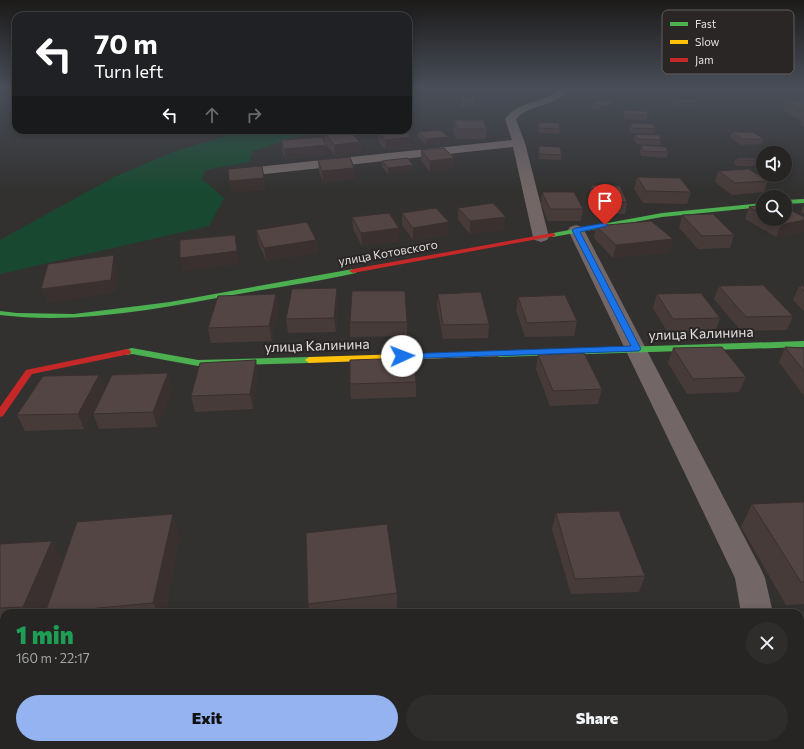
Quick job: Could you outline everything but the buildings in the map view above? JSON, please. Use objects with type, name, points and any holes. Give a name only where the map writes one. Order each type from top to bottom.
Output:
[{"type":"street","points":[[512,123],[519,143],[541,237]]},
{"type":"street","points":[[248,172],[519,143]]},
{"type":"street","points":[[792,202],[804,201]]},
{"type":"street","name":"улица Котовского","points":[[0,313],[17,316],[74,316],[170,304],[662,215],[756,206]]},
{"type":"street","points":[[576,230],[750,578],[756,609]]},
{"type":"street","name":"улица Калинина","points":[[0,414],[29,372],[132,352],[198,363],[804,344]]},
{"type":"green space","points":[[230,134],[306,134],[253,151],[249,162],[205,170],[202,179],[224,198],[209,226],[0,274],[0,240],[114,177],[173,152]]},
{"type":"traffic: fast","points":[[792,202],[804,201]]},
{"type":"traffic: fast","points":[[553,235],[662,215],[756,206]]},
{"type":"traffic: fast","points":[[0,313],[17,315],[74,316],[170,304],[353,271]]},
{"type":"traffic: fast","points":[[499,354],[804,344]]},
{"type":"traffic: fast","points":[[127,352],[132,351],[198,363],[309,360]]},
{"type":"traffic: slow","points":[[309,360],[499,354]]},
{"type":"traffic: jam","points":[[353,271],[553,235]]},
{"type":"traffic: jam","points":[[0,414],[29,372],[127,352]]},
{"type":"route","points":[[402,356],[636,349],[576,230],[605,225]]}]
